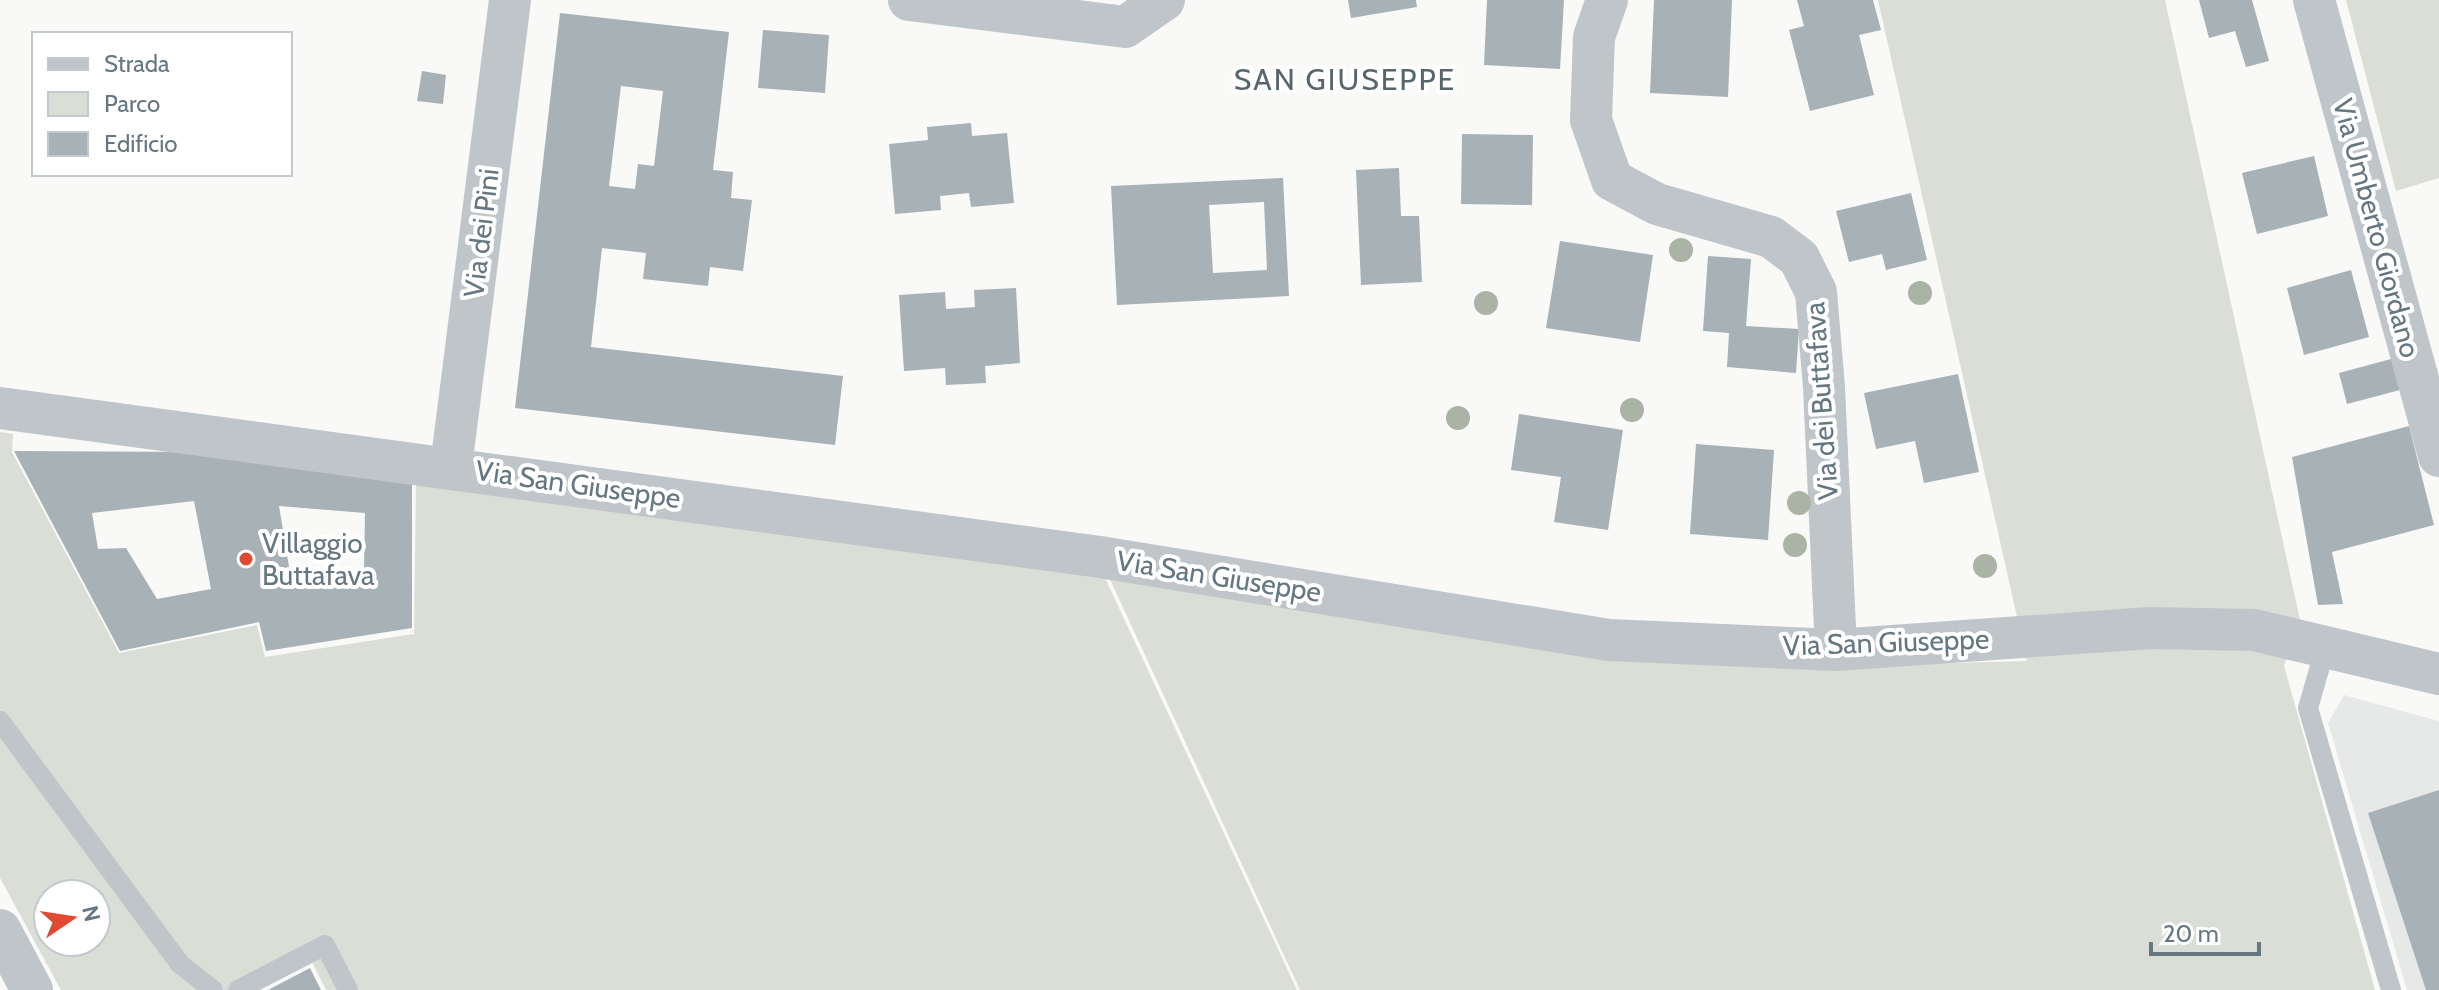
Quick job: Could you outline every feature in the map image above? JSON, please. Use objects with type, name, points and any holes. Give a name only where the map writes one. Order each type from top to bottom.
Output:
[{"type":"street","name":"Via dei Pini","points":[[451,467],[510,0]]},
{"type":"street","points":[[909,0],[1125,27],[1164,0]]},
{"type":"street","name":"Via dei Buttafava","points":[[1607,0],[1594,37],[1591,120],[1612,180],[1657,204],[1771,237],[1799,258],[1816,292],[1824,387],[1836,650]]},
{"type":"street","name":"Via Umberto Giordano","points":[[2314,0],[2439,456]]},
{"type":"street","name":"Via San Giuseppe","points":[[0,408],[1100,557],[1609,640],[1836,650],[2150,628],[2254,630],[2439,674]]},
{"type":"street","points":[[0,930],[32,990]]},
{"type":"lane","points":[[2325,649],[2308,708],[2391,990]]},
{"type":"lane","points":[[0,721],[180,964],[213,990]]},
{"type":"lane","points":[[238,990],[325,945],[348,990]]},
{"type":"shaded area","points":[[2344,695],[2439,721],[2439,990],[2407,990],[2328,723]]},
{"type":"green space","points":[[1878,0],[2165,0],[2300,620],[2284,666],[2375,990],[1300,990],[1102,562],[1774,668],[2027,661]]},
{"type":"green space","points":[[2346,0],[2439,0],[2439,178],[2396,191]]},
{"type":"green space","points":[[0,432],[13,434],[12,452],[119,653],[257,625],[265,657],[414,634],[416,477],[1098,563],[1297,990],[326,990],[311,960],[253,990],[61,990],[44,958],[112,958],[112,878],[32,878],[32,937],[0,878]]},
{"type":"building","points":[[1348,0],[1416,0],[1417,7],[1351,18]]},
{"type":"building","points":[[1487,0],[1564,0],[1560,69],[1484,65]]},
{"type":"building","points":[[1654,0],[1732,0],[1728,97],[1650,93]]},
{"type":"building","points":[[1797,0],[1873,0],[1881,30],[1859,35],[1874,95],[1810,111],[1789,30],[1804,26]]},
{"type":"building","points":[[2199,0],[2252,0],[2269,61],[2246,67],[2235,31],[2209,38]]},
{"type":"building","points":[[560,13],[729,32],[713,170],[733,172],[731,198],[752,200],[743,271],[710,267],[708,286],[643,279],[646,253],[602,248],[591,347],[843,376],[835,445],[515,408]],"holes":[[[621,86],[663,91],[654,166],[638,164],[635,189],[609,186]]]},
{"type":"building","points":[[763,30],[829,35],[825,93],[758,88]]},
{"type":"building","points":[[422,71],[446,75],[443,104],[417,101]]},
{"type":"building","points":[[971,123],[972,136],[1007,133],[1014,203],[971,207],[969,193],[940,196],[941,210],[895,214],[889,144],[928,140],[927,127]]},
{"type":"building","points":[[1462,134],[1533,135],[1532,205],[1461,204]]},
{"type":"building","points":[[2314,156],[2328,216],[2257,234],[2242,173]]},
{"type":"building","points":[[1399,168],[1401,216],[1419,216],[1422,282],[1361,285],[1356,170]]},
{"type":"building","points":[[1283,178],[1289,296],[1117,305],[1111,186]],"holes":[[[1264,202],[1267,270],[1213,273],[1209,205]]]},
{"type":"building","points":[[1911,193],[1927,260],[1886,270],[1882,254],[1849,262],[1836,211]]},
{"type":"building","points":[[1560,241],[1653,255],[1640,342],[1546,328]]},
{"type":"building","points":[[1708,256],[1751,259],[1746,326],[1799,329],[1796,373],[1727,367],[1729,333],[1703,331]]},
{"type":"building","points":[[2351,270],[2369,337],[2304,355],[2287,288]]},
{"type":"building","points":[[1016,288],[1020,363],[985,366],[986,383],[946,385],[945,368],[904,371],[899,295],[945,292],[946,309],[975,307],[974,290]]},
{"type":"building","points":[[2391,359],[2400,390],[2347,404],[2339,373]]},
{"type":"building","points":[[1958,374],[1979,472],[1924,483],[1915,441],[1876,449],[1864,393]]},
{"type":"building","points":[[1519,414],[1623,430],[1608,530],[1554,522],[1561,477],[1511,470]]},
{"type":"building","points":[[2409,426],[2434,525],[2332,552],[2343,604],[2318,605],[2292,457]]},
{"type":"building","points":[[1696,444],[1774,450],[1768,540],[1690,534]]},
{"type":"building","name":"Villaggio Buttafava","points":[[14,451],[196,452],[412,477],[412,628],[266,651],[259,622],[120,651]],"holes":[[[194,501],[211,589],[157,599],[126,548],[98,549],[92,513]],[[279,506],[365,513],[364,569],[291,579]]]},
{"type":"building","points":[[2439,790],[2439,990],[2426,990],[2368,813]]},
{"type":"building","points":[[310,968],[321,990],[268,990]]},
{"type":"place","name":"Villaggio Buttafava","points":[[246,559]]},
{"type":"district","name":"SAN GIUSEPPE","points":[[1345,79]]}]
